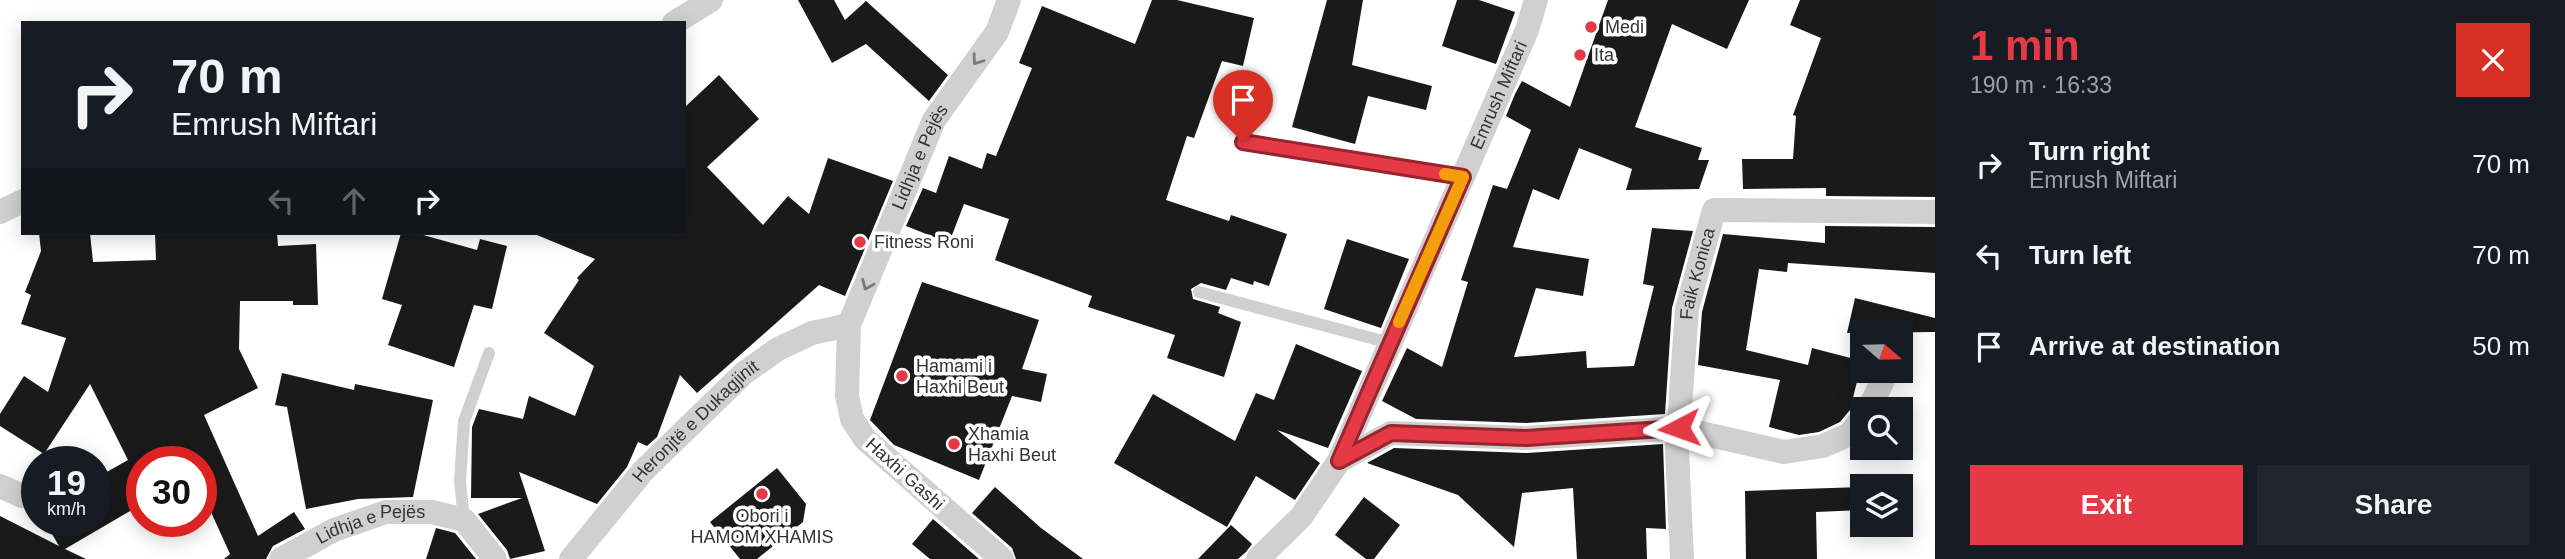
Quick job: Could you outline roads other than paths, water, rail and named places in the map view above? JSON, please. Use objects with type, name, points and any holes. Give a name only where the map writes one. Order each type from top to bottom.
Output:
[{"type":"street","points":[[677,21],[711,0]]},
{"type":"street","name":"Lidhja e Pejës","points":[[849,325],[934,120],[997,32],[1009,0]]},
{"type":"street","name":"Emrush Miftari","points":[[1258,559],[1301,517],[1339,461],[1527,30],[1536,0]]},
{"type":"street","points":[[0,212],[21,202]]},
{"type":"street","name":"Faik Konica","points":[[1682,559],[1677,450],[1687,309],[1714,210],[1935,212]]},
{"type":"street","name":"Heronjtë e Dukagjinit","points":[[571,559],[643,471],[744,373],[778,349],[812,333],[849,325]]},
{"type":"street","name":"Haxhi Gashi","points":[[849,325],[847,396],[852,419],[864,439],[1002,559]]},
{"type":"street","points":[[1875,397],[1882,383]]},
{"type":"street","points":[[1339,461],[1391,433],[1526,438],[1679,428],[1784,452],[1823,446],[1850,434]]},
{"type":"street","name":"Lidhja e Pejës","points":[[281,559],[334,530],[386,512],[432,512],[464,520]]},
{"type":"street","points":[[464,520],[495,559]]},
{"type":"lane","points":[[1243,142],[1463,177]]},
{"type":"lane","points":[[1199,292],[1390,343]]},
{"type":"lane","points":[[464,520],[460,481],[464,421],[489,353]]},
{"type":"place","name":"Medi","points":[[1591,27]]},
{"type":"place","name":"Ita","points":[[1580,55]]},
{"type":"place","name":"Fitness Roni","points":[[860,242]]},
{"type":"place","name":"Hamami i Haxhi Beut","points":[[902,376]]},
{"type":"place","name":"Xhamia Haxhi Beut","points":[[954,444]]},
{"type":"place","name":"Obori i HAMOM XHAMIS","points":[[762,494]]}]
